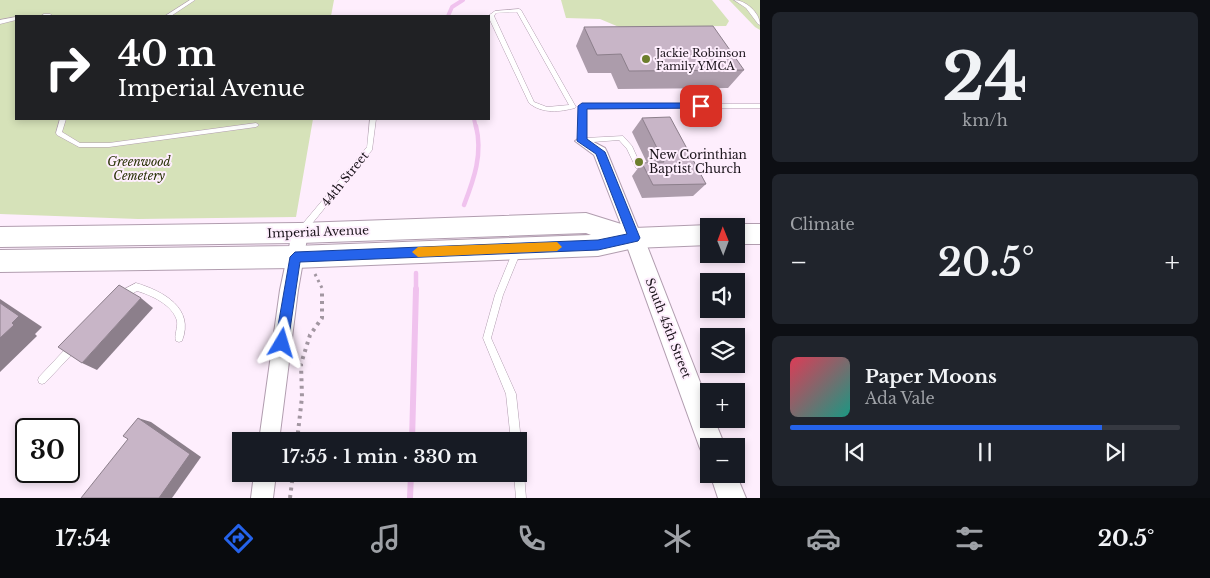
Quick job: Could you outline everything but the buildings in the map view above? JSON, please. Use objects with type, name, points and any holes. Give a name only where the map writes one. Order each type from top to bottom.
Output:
[{"type":"main road","name":"Imperial Avenue","points":[[0,261],[298,245],[586,223],[634,238]]},
{"type":"main road","points":[[745,234],[760,234]]},
{"type":"main road","name":"Imperial Avenue","points":[[0,237],[298,245],[518,248],[608,244],[634,238],[700,235]]},
{"type":"street","points":[[582,141],[600,152],[634,238]]},
{"type":"street","name":"South 45th Street","points":[[634,238],[709,438]]},
{"type":"street","points":[[270,432],[289,290],[298,245]]},
{"type":"street","points":[[262,498],[264,482]]},
{"type":"street","points":[[726,483],[732,498]]},
{"type":"lane","points":[[170,15],[193,0]]},
{"type":"lane","points":[[736,0],[748,7],[760,24]]},
{"type":"lane","points":[[573,107],[519,10],[492,13],[491,16],[532,103],[540,108],[552,110],[582,106],[760,106]]},
{"type":"lane","points":[[0,22],[15,20]]},
{"type":"lane","points":[[582,106],[582,141],[620,138],[630,148],[638,166]]},
{"type":"lane","points":[[63,120],[59,133],[79,145],[110,144],[256,125]]},
{"type":"lane","name":"44th Street","points":[[298,245],[370,148],[373,120]]},
{"type":"lane","points":[[515,432],[511,394],[487,338],[499,295],[518,248]]},
{"type":"lane","points":[[117,300],[124,293],[136,287],[148,289],[175,309],[181,322],[179,338]]},
{"type":"lane","points":[[42,380],[83,336]]},
{"type":"lane","points":[[520,482],[521,498]]},
{"type":"path","points":[[298,245],[323,290],[322,318],[310,335],[301,364],[302,397],[298,432]]},
{"type":"path","points":[[290,498],[292,482]]},
{"type":"green space","name":"Greenwood Cemetery","points":[[0,0],[334,0],[331,15],[15,15],[15,120],[313,120],[296,217],[138,219],[0,214]]},
{"type":"green space","points":[[561,0],[712,0],[729,21],[726,26],[619,27],[600,19],[566,18]]},
{"type":"green space","points":[[729,0],[760,0],[760,30],[755,27]]},
{"type":"waterway","points":[[448,15],[452,7],[463,0]]},
{"type":"waterway","points":[[474,120],[476,128]]},
{"type":"waterway","points":[[464,205],[474,176],[478,156],[476,126]]},
{"type":"waterway","points":[[416,273],[416,289]]},
{"type":"waterway","points":[[412,432],[416,289]]},
{"type":"waterway","points":[[410,498],[411,482]]},
{"type":"slow traffic","points":[[418,252],[557,247]]},
{"type":"place","name":"Jackie Robinson Family YMCA","points":[[646,59]]},
{"type":"place","name":"New Corinthian Baptist Church","points":[[639,162]]},
{"type":"route","points":[[282,343],[295,257],[598,245],[634,238],[600,152],[582,141],[582,106],[701,106]]}]
